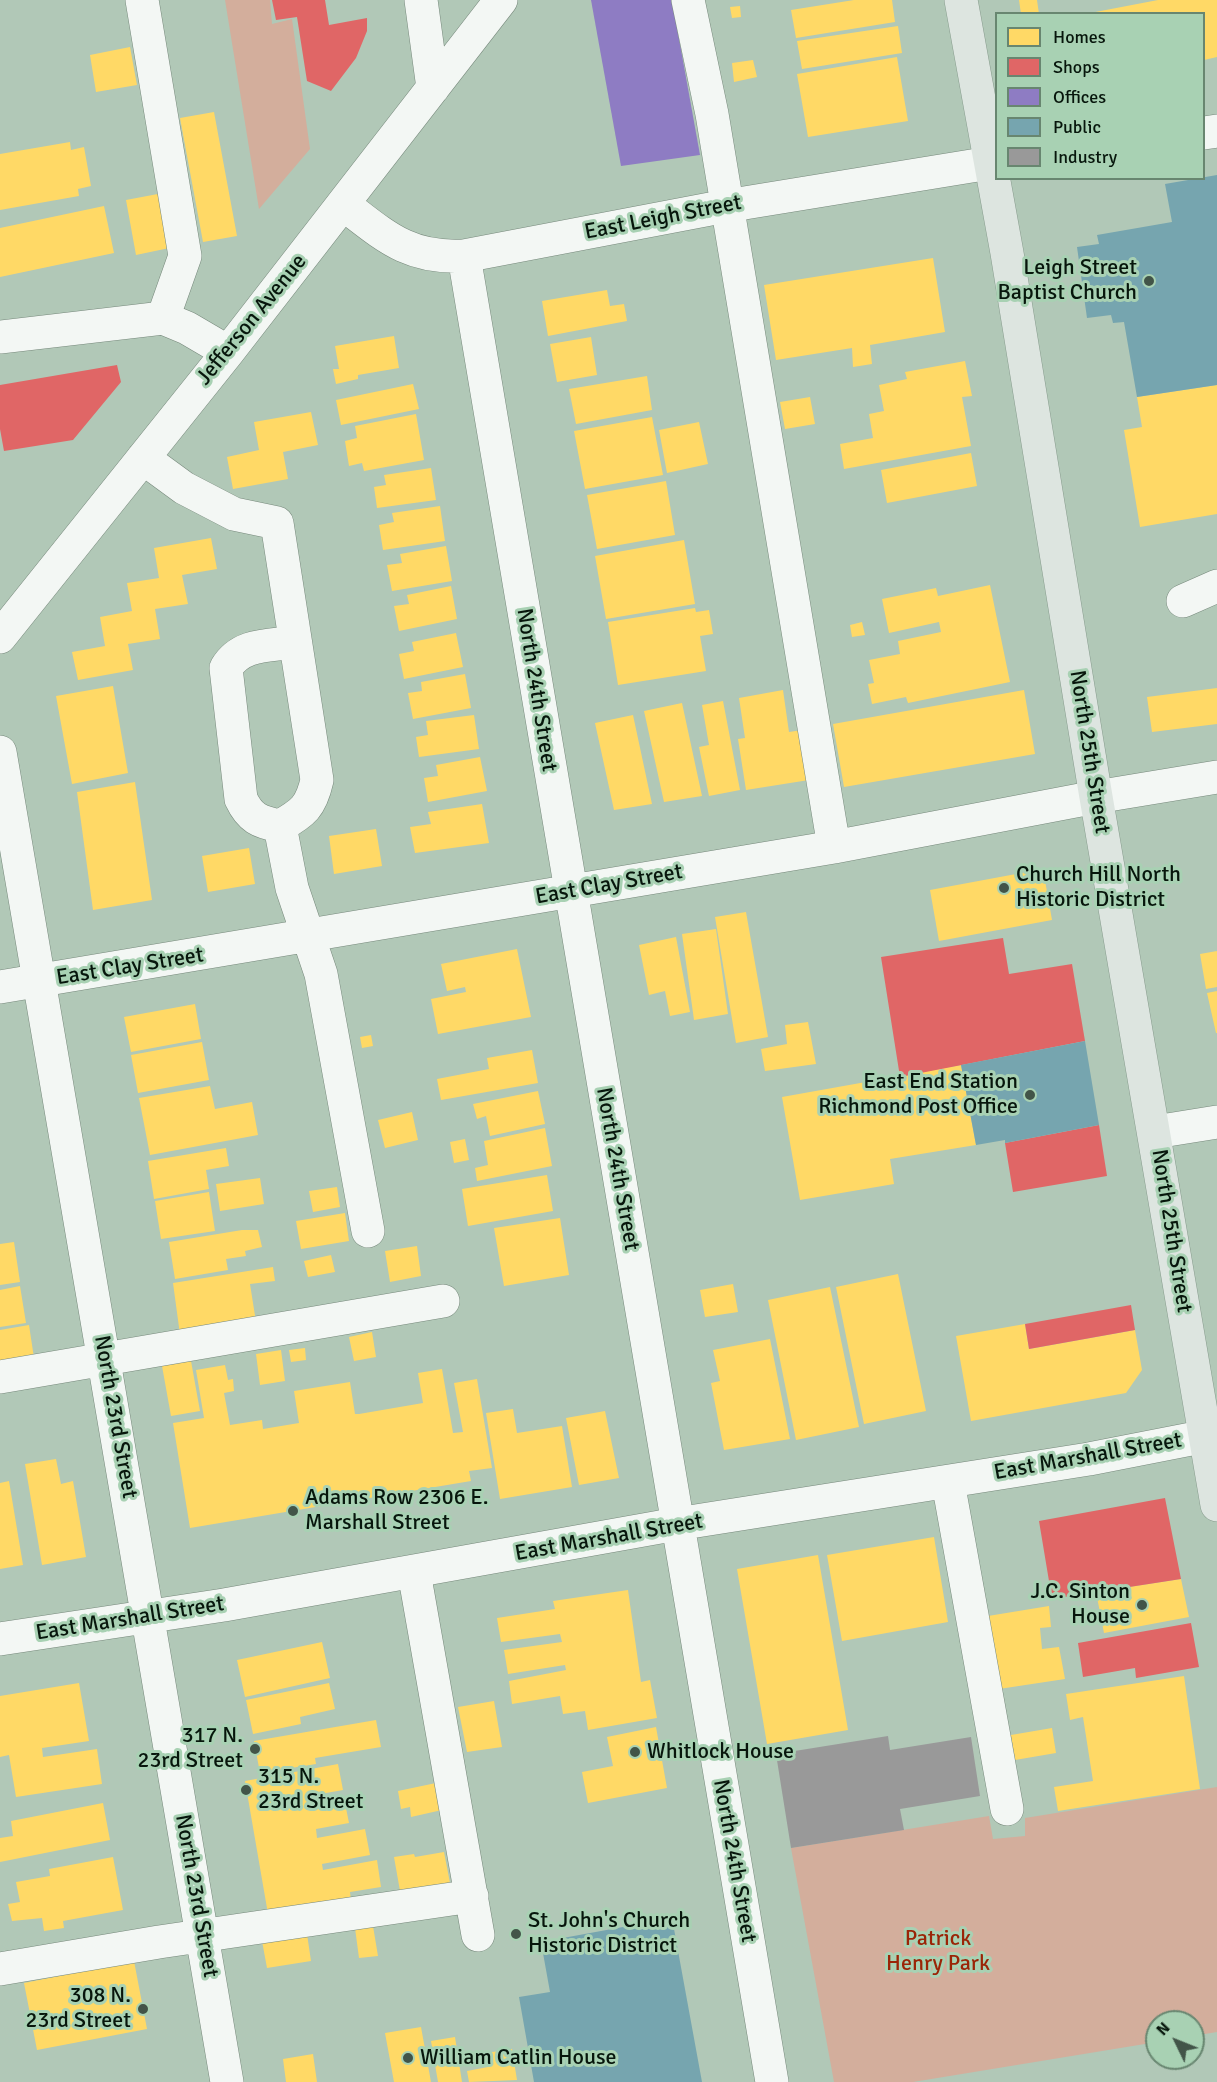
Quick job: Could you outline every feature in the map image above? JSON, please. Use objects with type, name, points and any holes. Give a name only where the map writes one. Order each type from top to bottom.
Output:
[{"type":"main road","name":"North 25th Street","points":[[961,0],[994,162]]},
{"type":"main road","name":"North 25th Street","points":[[997,180],[1096,797],[1211,1435],[1217,1505]]},
{"type":"street","points":[[142,0],[185,256],[163,318]]},
{"type":"street","points":[[421,0],[434,88]]},
{"type":"street","name":"Jefferson Avenue","points":[[0,637],[228,352],[501,0]]},
{"type":"street","points":[[688,0],[712,114],[834,847]]},
{"type":"street","name":"East Leigh Street","points":[[343,204],[405,249],[440,257],[464,256],[726,206],[994,162]]},
{"type":"street","name":"North 24th Street","points":[[464,256],[772,2082]]},
{"type":"street","points":[[0,337],[163,318],[228,352]]},
{"type":"street","points":[[143,458],[184,488],[234,514],[277,522],[317,780],[312,801],[298,816],[280,826],[258,821],[248,813],[241,799],[226,668],[233,656],[245,649],[295,642]]},
{"type":"street","points":[[1183,601],[1217,586]]},
{"type":"street","name":"North 23rd Street","points":[[0,752],[106,1359],[227,2082]]},
{"type":"street","name":"East Clay Street","points":[[0,987],[834,847],[1096,797],[1217,777]]},
{"type":"street","points":[[280,826],[292,888],[321,974],[368,1231]]},
{"type":"street","points":[[1155,1132],[1217,1122]]},
{"type":"street","points":[[0,1377],[443,1301]]},
{"type":"street","name":"East Marshall Street","points":[[0,1639],[414,1572],[677,1524],[948,1482],[1211,1435]]},
{"type":"street","points":[[948,1482],[1007,1809]]},
{"type":"street","points":[[414,1572],[478,1935]]},
{"type":"street","points":[[0,1969],[472,1896]]},
{"type":"green space","points":[[225,0],[270,0],[272,24],[292,19],[310,149],[259,209]]},
{"type":"green space","name":"Patrick Henry Park","points":[[1217,1787],[1217,2032],[1205,2034],[1205,2010],[1145,2010],[1145,2044],[913,2082],[834,2082],[791,1848],[989,1816],[993,1839],[1025,1836],[1025,1818]]},
{"type":"building: Homes","points":[[854,0],[892,0],[895,22],[796,38],[791,10]]},
{"type":"building: Homes","points":[[1019,0],[1037,0],[1039,12],[1021,12]]},
{"type":"building: Homes","points":[[1158,0],[1217,0],[1217,57],[1205,60],[1205,12],[1095,12]]},
{"type":"building: Homes","points":[[740,6],[741,17],[732,18],[730,7]]},
{"type":"building: Homes","points":[[898,26],[902,53],[802,69],[797,41]]},
{"type":"building: Homes","points":[[130,47],[137,85],[96,92],[90,55]]},
{"type":"building: Homes","points":[[897,57],[908,121],[808,137],[797,74]]},
{"type":"building: Homes","points":[[753,60],[757,77],[734,82],[732,63]]},
{"type":"building: Homes","points":[[214,112],[237,236],[203,242],[180,118]]},
{"type":"building: Homes","points":[[70,142],[71,150],[84,147],[91,186],[78,189],[79,196],[0,210],[0,154]]},
{"type":"building: Homes","points":[[163,193],[174,247],[136,255],[126,200]]},
{"type":"building: Homes","points":[[104,206],[114,253],[0,277],[0,228]]},
{"type":"building: Homes","points":[[933,258],[945,332],[870,345],[872,364],[853,367],[852,348],[776,360],[764,285]]},
{"type":"building: Homes","points":[[607,290],[610,306],[624,304],[627,321],[548,336],[542,301]]},
{"type":"building: Homes","points":[[394,336],[399,368],[358,375],[358,379],[336,384],[333,369],[339,369],[335,346]]},
{"type":"building: Homes","points":[[591,337],[597,375],[557,382],[550,344]]},
{"type":"building: Homes","points":[[965,361],[972,396],[962,397],[971,446],[844,469],[840,444],[873,438],[869,414],[884,411],[879,385],[907,379],[905,372]]},
{"type":"building: Homes","points":[[647,376],[652,410],[576,424],[569,389]]},
{"type":"building: Homes","points":[[413,384],[419,409],[341,425],[336,400]]},
{"type":"building: Homes","points":[[1217,385],[1217,514],[1140,527],[1124,430],[1142,427],[1137,397]]},
{"type":"building: Homes","points":[[810,397],[815,424],[785,429],[780,402]]},
{"type":"building: Homes","points":[[311,412],[318,445],[283,452],[288,479],[233,489],[227,457],[259,450],[254,422]]},
{"type":"building: Homes","points":[[416,414],[424,460],[364,471],[362,463],[349,466],[345,441],[357,438],[355,426]]},
{"type":"building: Homes","points":[[652,417],[663,475],[585,489],[574,431]]},
{"type":"building: Homes","points":[[699,422],[708,464],[667,473],[659,430]]},
{"type":"building: Homes","points":[[971,453],[977,486],[887,503],[881,470]]},
{"type":"building: Homes","points":[[431,468],[436,500],[377,508],[374,487],[386,485],[384,475]]},
{"type":"building: Homes","points":[[666,481],[675,535],[597,549],[587,495]]},
{"type":"building: Homes","points":[[440,506],[445,541],[383,550],[379,525],[394,522],[392,513]]},
{"type":"building: Homes","points":[[211,538],[217,569],[182,575],[188,604],[155,609],[160,639],[128,644],[133,670],[78,680],[72,652],[105,646],[100,617],[132,611],[127,583],[159,578],[154,548]]},
{"type":"building: Homes","points":[[684,540],[695,604],[606,619],[595,556]]},
{"type":"building: Homes","points":[[446,546],[452,581],[392,591],[387,565],[402,563],[400,554]]},
{"type":"building: Homes","points":[[990,585],[1010,682],[908,703],[906,697],[872,704],[868,684],[874,683],[869,660],[900,654],[898,641],[941,632],[939,622],[889,633],[882,599],[936,588],[938,596]]},
{"type":"building: Homes","points":[[451,586],[457,619],[399,631],[394,606],[409,604],[407,595]]},
{"type":"building: Homes","points":[[695,608],[696,612],[709,610],[713,634],[700,636],[706,671],[618,685],[608,622]]},
{"type":"building: Homes","points":[[862,622],[865,635],[852,637],[850,625]]},
{"type":"building: Homes","points":[[456,633],[463,667],[404,679],[399,654],[414,651],[412,642]]},
{"type":"building: Homes","points":[[465,674],[471,708],[413,719],[408,693],[422,691],[421,682]]},
{"type":"building: Homes","points":[[113,686],[128,773],[72,784],[56,696]]},
{"type":"building: Homes","points":[[1217,688],[1217,724],[1152,732],[1147,697]]},
{"type":"building: Homes","points":[[783,690],[789,732],[802,730],[809,780],[746,790],[738,739],[745,738],[739,698]]},
{"type":"building: Homes","points":[[1024,690],[1035,754],[844,787],[833,724]]},
{"type":"building: Homes","points":[[723,701],[740,790],[709,796],[699,747],[709,745],[702,705]]},
{"type":"building: Homes","points":[[682,703],[702,796],[664,802],[644,711]]},
{"type":"building: Homes","points":[[474,715],[479,749],[419,757],[416,737],[428,735],[426,721]]},
{"type":"building: Homes","points":[[633,715],[652,804],[614,810],[595,723]]},
{"type":"building: Homes","points":[[480,757],[487,791],[428,802],[424,778],[438,776],[436,765]]},
{"type":"building: Homes","points":[[135,782],[152,900],[93,910],[77,792]]},
{"type":"building: Homes","points":[[482,804],[489,843],[415,853],[410,827],[431,824],[428,812]]},
{"type":"building: Homes","points":[[376,829],[382,866],[334,874],[329,836]]},
{"type":"building: Homes","points":[[249,848],[255,884],[208,892],[202,856]]},
{"type":"building: Homes","points":[[1043,869],[1052,920],[939,941],[930,890]]},
{"type":"building: Homes","points":[[746,912],[768,1037],[736,1043],[715,917]]},
{"type":"building: Homes","points":[[716,929],[728,1014],[694,1020],[682,934]]},
{"type":"building: Homes","points":[[676,937],[690,1012],[670,1016],[665,991],[649,995],[639,945]]},
{"type":"building: Homes","points":[[517,949],[531,1017],[438,1034],[431,999],[466,992],[465,987],[447,991],[441,964]]},
{"type":"building: Homes","points":[[1217,951],[1217,987],[1206,989],[1200,954]]},
{"type":"building: Homes","points":[[1217,991],[1217,1033],[1216,1033],[1207,993]]},
{"type":"building: Homes","points":[[195,1004],[201,1039],[131,1052],[124,1017]]},
{"type":"building: Homes","points":[[808,1022],[816,1064],[765,1071],[761,1049],[787,1044],[785,1025]]},
{"type":"building: Homes","points":[[371,1035],[373,1046],[362,1048],[360,1037]]},
{"type":"building: Homes","points":[[202,1042],[209,1080],[138,1093],[131,1055]]},
{"type":"building: Homes","points":[[532,1050],[538,1083],[441,1100],[437,1079],[489,1069],[487,1058]]},
{"type":"building: Homes","points":[[961,1065],[976,1145],[890,1159],[894,1184],[800,1200],[782,1097]]},
{"type":"building: Homes","points":[[210,1086],[215,1109],[252,1102],[258,1135],[150,1155],[139,1098]]},
{"type":"building: Homes","points":[[538,1091],[545,1124],[490,1136],[486,1116],[477,1119],[473,1104]]},
{"type":"building: Homes","points":[[412,1112],[418,1140],[385,1148],[378,1120]]},
{"type":"building: Homes","points":[[545,1128],[552,1166],[477,1181],[475,1168],[488,1165],[484,1141]]},
{"type":"building: Homes","points":[[465,1139],[469,1160],[454,1163],[450,1142]]},
{"type":"building: Homes","points":[[226,1148],[229,1166],[206,1170],[209,1189],[154,1199],[148,1161]]},
{"type":"building: Homes","points":[[547,1175],[553,1211],[468,1226],[462,1189]]},
{"type":"building: Homes","points":[[260,1178],[264,1204],[220,1211],[216,1184]]},
{"type":"building: Homes","points":[[337,1187],[340,1207],[313,1212],[309,1191]]},
{"type":"building: Homes","points":[[209,1192],[215,1231],[161,1239],[155,1201]]},
{"type":"building: Homes","points":[[345,1213],[349,1241],[301,1249],[296,1221]]},
{"type":"building: Homes","points":[[560,1218],[569,1275],[504,1286],[494,1228]]},
{"type":"building: Homes","points":[[242,1230],[258,1230],[262,1247],[245,1251],[246,1256],[226,1259],[228,1270],[175,1279],[169,1242]]},
{"type":"building: Homes","points":[[14,1242],[20,1282],[0,1285],[0,1244]]},
{"type":"building: Homes","points":[[417,1246],[421,1276],[390,1282],[385,1251]]},
{"type":"building: Homes","points":[[331,1255],[335,1272],[308,1277],[304,1261]]},
{"type":"building: Homes","points":[[273,1267],[275,1281],[250,1284],[256,1322],[181,1342],[173,1283]]},
{"type":"building: Homes","points":[[898,1274],[926,1411],[864,1424],[836,1287]]},
{"type":"building: Homes","points":[[733,1284],[738,1312],[705,1317],[700,1290]]},
{"type":"building: Homes","points":[[20,1286],[26,1323],[0,1327],[0,1290]]},
{"type":"building: Homes","points":[[830,1287],[859,1427],[796,1440],[768,1300]]},
{"type":"building: Homes","points":[[1025,1324],[1029,1349],[1135,1330],[1142,1370],[1126,1393],[971,1421],[956,1336]]},
{"type":"building: Homes","points":[[29,1325],[34,1358],[0,1363],[0,1330]]},
{"type":"building: Homes","points":[[372,1332],[376,1357],[354,1361],[349,1337]]},
{"type":"building: Homes","points":[[770,1339],[790,1439],[724,1450],[711,1383],[720,1381],[713,1350]]},
{"type":"building: Homes","points":[[305,1348],[306,1360],[291,1362],[289,1350]]},
{"type":"building: Homes","points":[[281,1350],[285,1381],[260,1385],[256,1354]]},
{"type":"building: Homes","points":[[191,1361],[200,1411],[171,1416],[162,1366]]},
{"type":"building: Homes","points":[[225,1365],[228,1380],[233,1379],[234,1391],[224,1393],[230,1425],[262,1420],[263,1429],[299,1423],[294,1391],[350,1382],[355,1414],[423,1403],[418,1373],[442,1369],[453,1433],[463,1432],[454,1383],[477,1379],[492,1468],[469,1471],[471,1481],[190,1528],[173,1423],[204,1418],[196,1370]]},
{"type":"building: Homes","points":[[513,1409],[517,1433],[562,1426],[572,1487],[500,1499],[486,1413]]},
{"type":"building: Homes","points":[[605,1411],[619,1478],[579,1485],[566,1418]]},
{"type":"building: Homes","points":[[56,1459],[61,1484],[73,1481],[86,1557],[42,1565],[25,1464]]},
{"type":"building: Homes","points":[[9,1481],[23,1565],[0,1569],[0,1483]]},
{"type":"building: Homes","points":[[934,1537],[948,1622],[842,1641],[827,1555]]},
{"type":"building: Homes","points":[[818,1555],[848,1730],[767,1744],[737,1569]]},
{"type":"building: Homes","name":"J.C. Sinton House","points":[[1181,1579],[1189,1617],[1104,1633],[1096,1592]]},
{"type":"building: Homes","points":[[628,1590],[641,1682],[650,1680],[657,1718],[588,1730],[585,1711],[563,1714],[560,1696],[512,1704],[509,1681],[566,1670],[565,1665],[508,1674],[504,1650],[562,1642],[560,1634],[501,1642],[497,1618],[555,1609],[553,1601]]},
{"type":"building: Homes","points":[[1049,1606],[1051,1627],[1040,1628],[1042,1649],[1059,1647],[1065,1679],[999,1689],[988,1616]]},
{"type":"building: Homes","points":[[322,1642],[330,1678],[245,1697],[237,1660]]},
{"type":"building: Homes","points":[[1184,1676],[1200,1789],[1058,1811],[1054,1787],[1093,1781],[1083,1717],[1070,1720],[1066,1694]]},
{"type":"building: Homes","points":[[79,1683],[89,1741],[42,1748],[43,1757],[97,1749],[102,1784],[16,1797],[9,1755],[0,1757],[0,1696]]},
{"type":"building: Homes","points":[[329,1683],[335,1709],[300,1717],[301,1724],[253,1734],[246,1700]]},
{"type":"building: Homes","points":[[494,1701],[502,1747],[467,1752],[458,1707]]},
{"type":"building: Homes","points":[[376,1720],[381,1747],[315,1758],[316,1764],[260,1773],[254,1741]]},
{"type":"building: Homes","name":"Whitlock House","points":[[656,1727],[667,1788],[588,1803],[582,1772],[613,1766],[607,1737]]},
{"type":"building: Homes","points":[[1052,1728],[1056,1753],[1015,1760],[1011,1735]]},
{"type":"building: Homes","points":[[338,1764],[343,1790],[309,1796],[310,1803],[344,1798],[349,1823],[316,1829],[317,1838],[365,1829],[370,1855],[322,1864],[323,1870],[377,1860],[381,1887],[350,1892],[351,1900],[268,1914],[245,1781]]},
{"type":"building: Homes","points":[[436,1783],[442,1810],[411,1817],[410,1807],[401,1809],[398,1791]]},
{"type":"building: Homes","points":[[103,1803],[110,1840],[0,1862],[0,1838],[13,1836],[11,1821]]},
{"type":"building: Homes","points":[[444,1852],[450,1883],[400,1891],[394,1857],[414,1854],[415,1857]]},
{"type":"building: Homes","points":[[113,1857],[123,1910],[63,1921],[64,1928],[44,1931],[42,1918],[12,1921],[8,1904],[20,1902],[16,1882],[50,1876],[49,1869]]},
{"type":"building: Homes","points":[[373,1926],[378,1956],[359,1958],[355,1928]]},
{"type":"building: Homes","points":[[307,1934],[311,1961],[267,1968],[262,1941]]},
{"type":"building: Homes","points":[[134,1961],[147,2029],[37,2050],[24,1983]]},
{"type":"building: Homes","name":"William Catlin House","points":[[421,2027],[431,2082],[394,2082],[385,2033]]},
{"type":"building: Homes","points":[[455,2037],[462,2082],[438,2082],[431,2041]]},
{"type":"building: Homes","points":[[512,2049],[517,2080],[469,2082],[467,2071],[488,2067],[486,2053]]},
{"type":"building: Homes","points":[[313,2054],[317,2082],[286,2082],[283,2059]]},
{"type":"building: Shops","points":[[272,0],[325,0],[329,25],[367,18],[367,31],[356,58],[331,91],[307,81],[297,17],[276,20]]},
{"type":"building: Shops","points":[[117,365],[121,382],[73,440],[4,451],[0,429],[0,385]]},
{"type":"building: Shops","points":[[1003,938],[1009,974],[1072,964],[1085,1041],[900,1077],[881,957]]},
{"type":"building: Shops","points":[[1099,1125],[1107,1176],[1013,1192],[1005,1143]]},
{"type":"building: Shops","points":[[1131,1305],[1135,1330],[1029,1349],[1025,1324]]},
{"type":"building: Shops","points":[[1165,1498],[1181,1579],[1052,1599],[1039,1521]]},
{"type":"building: Shops","points":[[1191,1623],[1199,1667],[1136,1678],[1135,1668],[1083,1677],[1078,1643]]},
{"type":"building: Offices","points":[[591,0],[672,0],[700,155],[621,166]]},
{"type":"building: Public","name":"Leigh Street Baptist Church","points":[[1217,175],[1217,385],[1137,397],[1124,322],[1113,323],[1111,315],[1087,318],[1077,247],[1099,244],[1097,235],[1172,222],[1165,184],[1205,180],[1205,177]]},
{"type":"building: Public","name":"East End Station Richmond Post Office","points":[[1085,1041],[1099,1125],[1005,1143],[1005,1140],[976,1145],[961,1065]]},
{"type":"building: Public","points":[[672,1918],[702,2082],[534,2082],[519,1997],[550,1992],[541,1942]]},
{"type":"building: Industry","points":[[888,1736],[890,1750],[971,1737],[980,1796],[900,1809],[904,1830],[791,1848],[776,1754]]},
{"type":"place","name":"Leigh Street Baptist Church","points":[[1149,281]]},
{"type":"place","name":"Church Hill North Historic District","points":[[1004,888]]},
{"type":"place","name":"East End Station Richmond Post Office","points":[[1030,1095]]},
{"type":"place","name":"Adams Row 2306 E. Marshall Street","points":[[293,1511]]},
{"type":"place","name":"J.C. Sinton House","points":[[1142,1605]]},
{"type":"place","name":"317 N. 23rd Street","points":[[255,1749]]},
{"type":"place","name":"Whitlock House","points":[[635,1752]]},
{"type":"place","name":"315 N. 23rd Street","points":[[246,1790]]},
{"type":"place","name":"St. John's Church Historic District","points":[[516,1934]]},
{"type":"place","name":"308 N. 23rd Street","points":[[143,2009]]},
{"type":"place","name":"William Catlin House","points":[[408,2058]]}]
